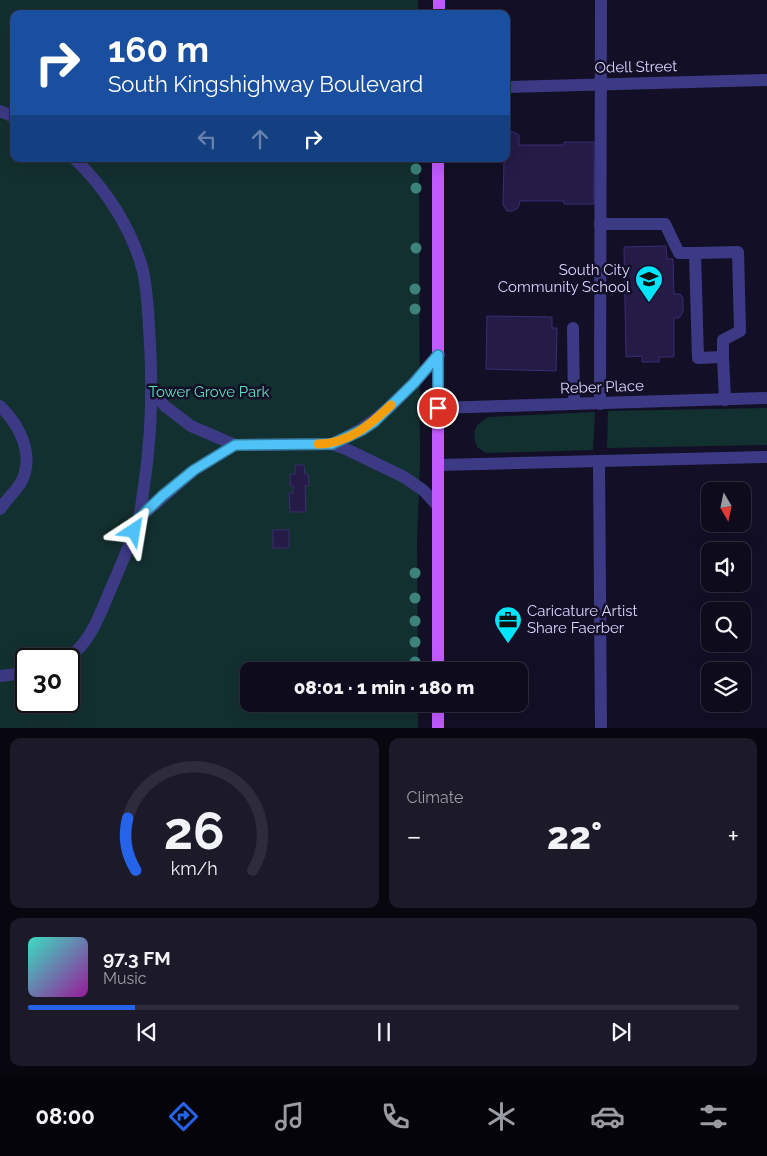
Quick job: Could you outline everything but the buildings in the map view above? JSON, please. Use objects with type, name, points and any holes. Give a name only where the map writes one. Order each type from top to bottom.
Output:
[{"type":"main road","points":[[438,162],[438,662]]},
{"type":"main road","points":[[438,712],[438,728]]},
{"type":"street","points":[[600,404],[601,0]]},
{"type":"street","name":"Odell Street","points":[[510,87],[767,80]]},
{"type":"street","points":[[78,162],[94,177],[116,210],[132,239],[143,271],[152,392],[148,462],[139,518],[116,578],[94,626],[79,648]]},
{"type":"street","points":[[600,224],[665,224],[679,253],[738,252],[740,330],[723,340],[725,400]]},
{"type":"street","points":[[695,253],[698,358],[723,357]]},
{"type":"street","points":[[573,328],[574,404]]},
{"type":"street","points":[[332,444],[355,434],[374,422],[414,383],[438,355]]},
{"type":"street","points":[[152,392],[191,426],[235,445],[332,444],[371,460],[404,477],[423,490],[438,506]]},
{"type":"street","name":"Reber Place","points":[[438,408],[767,398]]},
{"type":"street","points":[[0,406],[18,427],[24,442],[26,455],[25,468],[20,482],[0,508]]},
{"type":"street","points":[[139,518],[194,470],[235,445]]},
{"type":"street","points":[[438,465],[767,457]]},
{"type":"street","points":[[599,462],[601,728]]},
{"type":"street","points":[[0,676],[15,674]]},
{"type":"green space","name":"Tower Grove Park","points":[[0,0],[418,0],[418,10],[10,10],[10,162],[419,162],[420,465],[417,542],[418,662],[240,662],[240,712],[418,712],[418,728],[0,728]]},
{"type":"green space","points":[[767,408],[767,445],[607,448],[608,411]]},
{"type":"green space","points":[[595,412],[593,450],[486,453],[477,447],[475,442],[474,433],[477,426],[488,417]]},
{"type":"slow traffic","points":[[318,444],[332,444],[348,438],[374,422],[391,405]]},
{"type":"place","name":"South City Community School","points":[[649,303]]},
{"type":"place","name":"Caricature Artist Share Faerber","points":[[508,644]]},
{"type":"route","points":[[134,531],[139,518],[162,496],[214,456],[235,445],[332,444],[362,430],[374,422],[414,383],[438,355],[438,408]]}]
